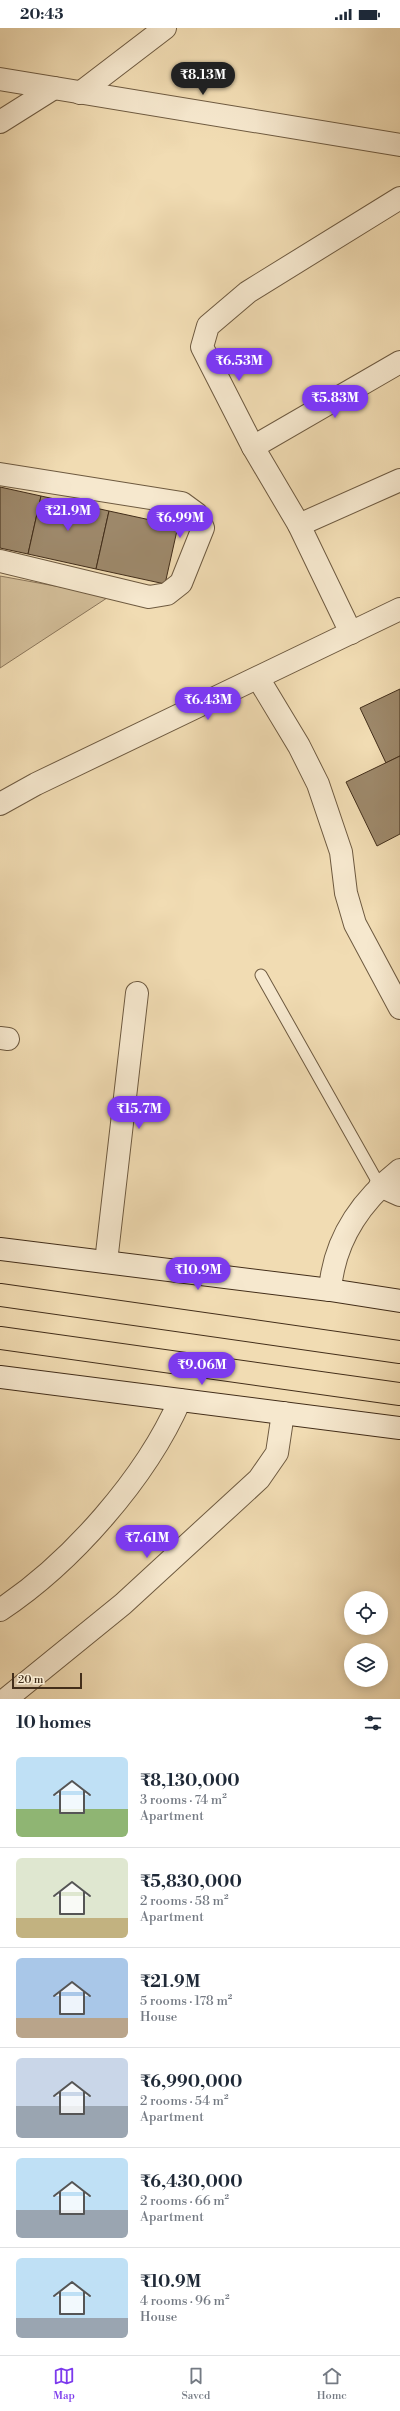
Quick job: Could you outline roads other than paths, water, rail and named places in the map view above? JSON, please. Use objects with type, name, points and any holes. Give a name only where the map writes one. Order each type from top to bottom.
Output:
[{"type":"highway","points":[[0,1295],[400,1352]]},
{"type":"highway","points":[[0,1338],[400,1394]]},
{"type":"street","points":[[80,93],[166,28]]},
{"type":"street","points":[[0,79],[400,145]]},
{"type":"street","points":[[0,122],[54,88]]},
{"type":"street","points":[[351,633],[299,525],[253,447],[202,347],[208,326],[248,292],[400,198]]},
{"type":"street","points":[[253,447],[400,362]]},
{"type":"street","points":[[0,474],[182,503],[197,514],[203,528],[181,582],[167,594],[149,597],[0,561]]},
{"type":"street","points":[[299,525],[400,480]]},
{"type":"street","points":[[0,804],[36,784],[400,609]]},
{"type":"street","points":[[258,678],[298,746],[318,784],[341,852],[346,893],[355,924],[400,1007]]},
{"type":"street","points":[[106,1262],[137,993]]},
{"type":"street","points":[[330,1290],[331,1277],[344,1233],[380,1186],[400,1170]]},
{"type":"street","points":[[380,1186],[400,1195]]},
{"type":"street","points":[[0,1249],[330,1290],[400,1301]]},
{"type":"street","points":[[0,1377],[400,1428]]},
{"type":"street","points":[[0,1610],[29,1590],[106,1514],[167,1431],[180,1400]]},
{"type":"street","points":[[6,1699],[123,1604],[259,1479],[277,1453],[283,1413]]},
{"type":"lane","points":[[261,975],[380,1186]]}]
